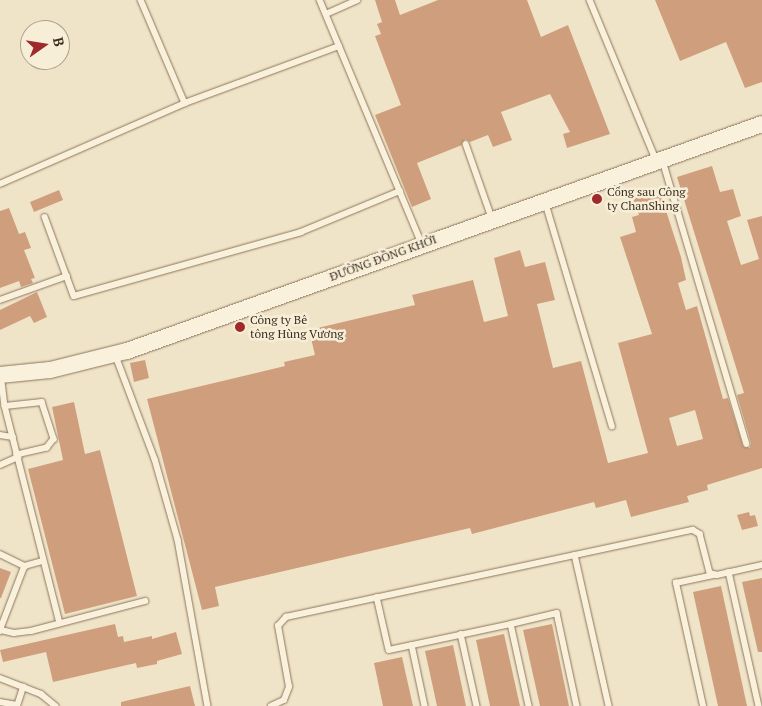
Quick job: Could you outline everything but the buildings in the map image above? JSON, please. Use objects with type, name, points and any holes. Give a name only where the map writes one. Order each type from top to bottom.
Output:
[{"type":"main road","name":"ĐƯỜNG ĐỒNG KHỞI","points":[[1,378],[50,370],[115,354],[492,218],[762,124]]},
{"type":"lane","points":[[141,0],[185,103]]},
{"type":"lane","points":[[320,0],[422,244]]},
{"type":"lane","points":[[326,14],[357,0]]},
{"type":"lane","points":[[590,0],[659,160],[748,444]]},
{"type":"lane","points":[[0,184],[185,103],[339,46]]},
{"type":"lane","points":[[466,144],[492,218]]},
{"type":"lane","points":[[45,217],[74,296],[330,222],[400,191]]},
{"type":"lane","points":[[545,200],[612,426]]},
{"type":"lane","points":[[0,300],[67,276]]},
{"type":"lane","points":[[115,354],[155,459],[178,540],[198,668],[208,706]]},
{"type":"lane","points":[[1,378],[5,406],[17,456],[60,623]]},
{"type":"lane","points":[[0,465],[17,456],[47,448],[54,440],[42,402],[5,406]]},
{"type":"lane","points":[[0,435],[13,437]]},
{"type":"lane","points":[[271,706],[284,700],[290,687],[278,626],[280,620],[377,597],[696,530],[700,534],[708,571],[717,574]]},
{"type":"lane","points":[[0,554],[24,566],[43,561]]},
{"type":"lane","points":[[575,555],[608,706]]},
{"type":"lane","points":[[703,706],[676,583],[762,565]]},
{"type":"lane","points":[[24,566],[0,630],[14,633],[145,601]]},
{"type":"lane","points":[[730,572],[759,706]]},
{"type":"lane","points":[[377,597],[389,650],[557,613],[577,706]]},
{"type":"lane","points":[[511,624],[529,706]]},
{"type":"lane","points":[[461,634],[477,706]]},
{"type":"lane","points":[[412,645],[425,706]]},
{"type":"lane","points":[[0,678],[41,694],[56,706]]},
{"type":"lane","points":[[0,702],[17,705],[23,687]]},
{"type":"place","name":"Cổng sau Công ty ChanShing","points":[[597,199]]},
{"type":"place","name":"Công ty Bê tông Hùng Vương","points":[[240,327]]}]
